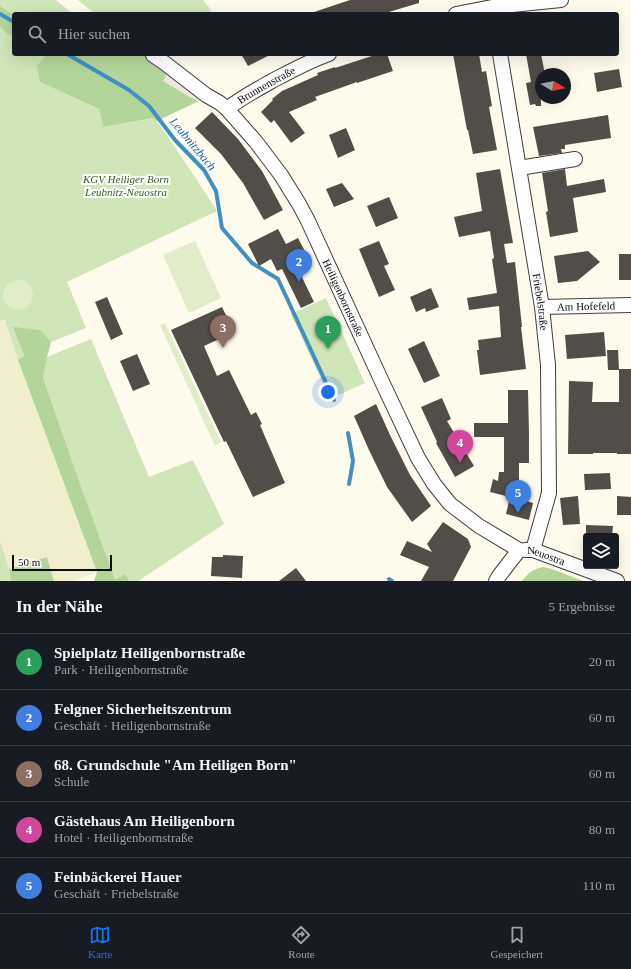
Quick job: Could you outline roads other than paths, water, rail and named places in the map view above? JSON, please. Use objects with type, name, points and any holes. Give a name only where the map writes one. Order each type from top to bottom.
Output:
[{"type":"street","points":[[466,12],[492,7],[562,0]]},
{"type":"street","name":"Heiligenbornstraße","points":[[154,56],[206,95],[227,108],[256,142],[281,175],[300,204],[418,458],[434,484],[450,504],[479,526],[518,550]]},
{"type":"street","name":"Brunnenstraße","points":[[227,108],[240,99],[289,72],[324,56]]},
{"type":"street","name":"Friebelstraße","points":[[500,56],[542,307],[548,365],[549,493],[533,550]]},
{"type":"street","points":[[519,168],[575,159]]},
{"type":"street","name":"Am Hofefeld","points":[[542,307],[631,305]]},
{"type":"street","points":[[496,581],[518,550]]},
{"type":"street","name":"Neuostra","points":[[518,550],[533,550],[617,581]]},
{"type":"waterway","name":"Leubnitzbach","points":[[0,14],[12,21]]},
{"type":"waterway","name":"Leubnitzbach","points":[[70,56],[129,90],[149,106],[175,140],[204,170],[216,191],[222,228],[252,263],[278,279],[334,400]]},
{"type":"waterway","name":"Leubnitzbach","points":[[348,433],[353,461],[349,484]]},
{"type":"place","name":"Felgner Sicherheitszentrum","points":[[299,282]]},
{"type":"place","name":"68. Grundschule \"Am Heiligen Born\"","points":[[223,348]]},
{"type":"place","name":"Spielplatz Heiligenbornstraße","points":[[328,349]]},
{"type":"place","name":"Gästehaus Am Heiligenborn","points":[[460,463]]},
{"type":"place","name":"Feinbäckerei Hauer","points":[[518,513]]},
{"type":"park label","name":"KGV Heiliger Born Leubnitz-Neuostra","points":[[126,185]]}]
